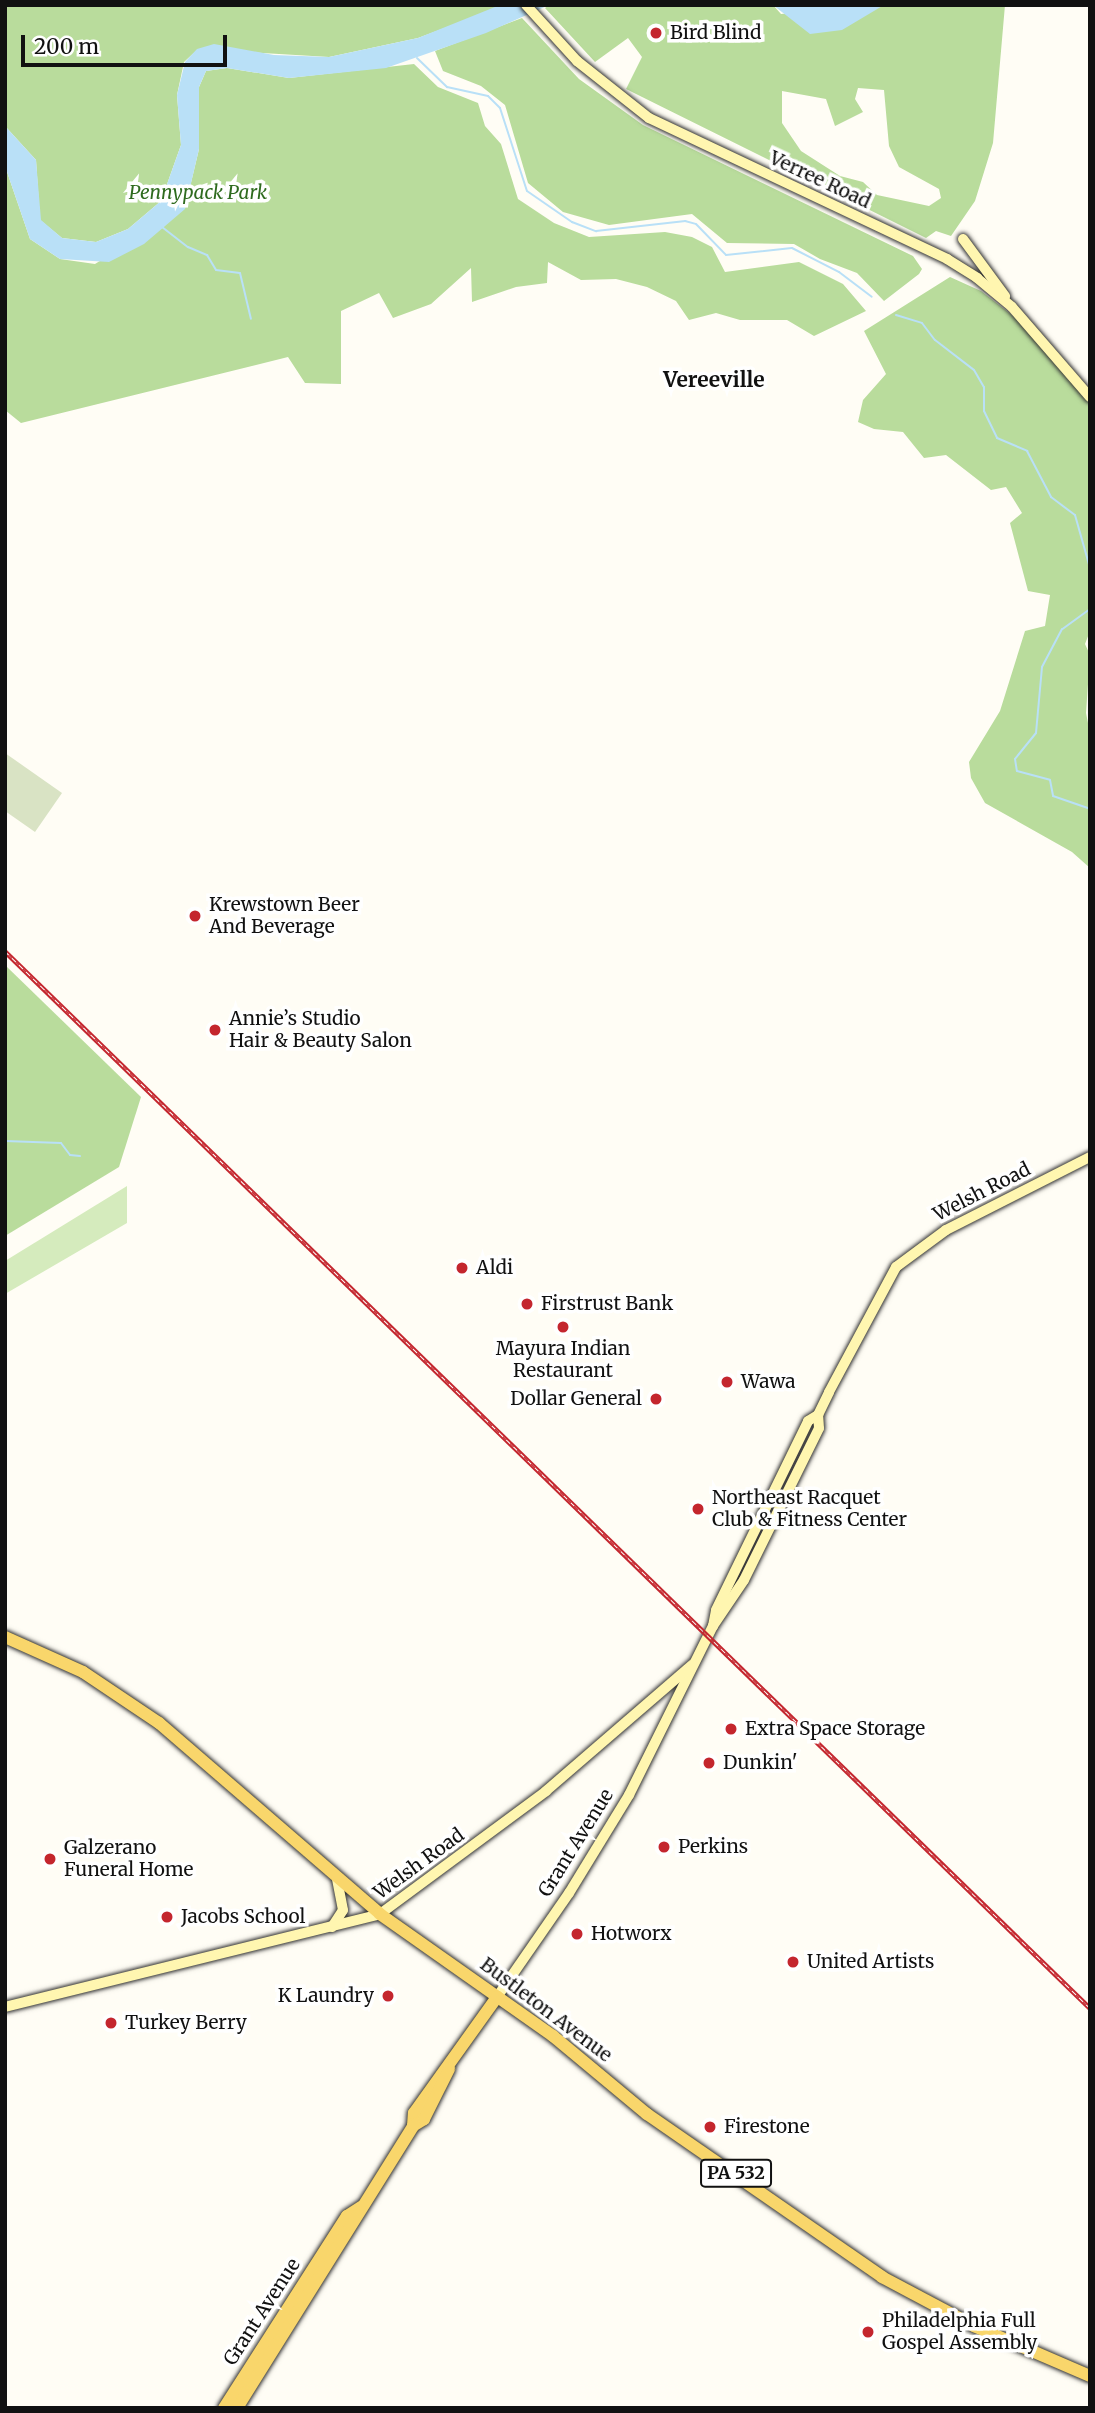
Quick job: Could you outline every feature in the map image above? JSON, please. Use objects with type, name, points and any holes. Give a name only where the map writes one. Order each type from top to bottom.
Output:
[{"type":"main road","name":"Verree Road","points":[[526,5],[602,84],[649,118],[947,259],[1012,307],[1090,397]]},
{"type":"main road","points":[[963,239],[1012,307]]},
{"type":"main road","name":"Welsh Road","points":[[896,1267],[946,1230],[1090,1157]]},
{"type":"main road","name":"Grant Avenue","points":[[224,2408],[252,2374],[356,2223],[361,2207],[414,2126],[415,2113],[449,2068],[602,1842],[713,1626],[716,1610],[807,1421],[818,1415],[896,1267]]},
{"type":"main road","name":"Bustleton Avenue","points":[[5,1637],[83,1672],[159,1723],[337,1880],[380,1914],[559,2040],[647,2114],[882,2277],[974,2326],[1090,2376]]},
{"type":"main road","name":"Welsh Road","points":[[5,2007],[380,1914],[546,1791],[694,1663]]},
{"type":"main road","points":[[645,1703],[664,1698],[675,1700]]},
{"type":"main road","points":[[329,1928],[343,1910],[337,1880]]},
{"type":"main road","name":"Grant Avenue","points":[[237,2408],[252,2374]]},
{"type":"green space","points":[[5,5],[506,5],[418,38],[329,57],[198,49],[184,62],[177,95],[181,145],[161,201],[128,229],[96,242],[62,238],[40,220],[36,160],[5,126]]},
{"type":"green space","points":[[549,5],[773,5],[781,14],[884,5],[1005,5],[993,143],[975,201],[951,236],[936,231],[926,238],[626,89],[642,57],[628,38],[595,62],[545,8]],"holes":[[[858,88],[884,90],[889,146],[899,167],[939,189],[941,198],[929,206],[877,195],[863,182],[840,176],[801,151],[782,123],[782,91],[826,99],[835,126],[863,112],[855,99]]]},
{"type":"green space","points":[[522,18],[579,79],[643,125],[913,256],[922,269],[919,274],[884,301],[857,273],[820,259],[794,244],[727,243],[692,214],[609,225],[563,212],[528,183],[505,105],[481,86],[443,71],[435,51]]},
{"type":"green space","name":"Pennypack Park","points":[[414,64],[438,87],[478,103],[485,126],[501,144],[518,199],[554,223],[589,237],[665,232],[692,237],[712,247],[725,272],[799,262],[843,284],[866,311],[814,336],[787,320],[740,320],[716,313],[689,320],[676,301],[647,287],[616,279],[581,280],[548,262],[547,283],[516,287],[472,302],[471,268],[431,304],[393,318],[379,293],[341,311],[341,384],[305,383],[288,357],[21,423],[5,410],[5,166],[30,239],[60,259],[95,264],[185,208],[199,149],[199,87],[206,71],[227,68],[289,78]]},
{"type":"green space","points":[[950,277],[981,291],[1021,322],[1090,404],[1090,631],[1085,644],[1090,655],[1086,713],[1090,733],[1090,868],[1072,852],[985,803],[971,778],[969,762],[1000,711],[1025,631],[1045,626],[1050,595],[1028,591],[1010,523],[1022,513],[1006,487],[991,490],[946,455],[924,458],[903,432],[874,429],[858,422],[863,400],[886,374],[864,331]]},
{"type":"green space","points":[[5,753],[62,793],[35,832],[5,811]]},
{"type":"green space","points":[[5,965],[141,1097],[119,1167],[5,1236]]},
{"type":"green space","points":[[127,1186],[127,1223],[5,1294],[5,1261]]},
{"type":"water","points":[[549,5],[486,33],[386,68],[289,78],[227,68],[206,71],[199,87],[199,149],[185,209],[144,244],[109,262],[60,259],[30,239],[5,166],[5,126],[36,160],[41,220],[62,238],[96,242],[128,229],[161,201],[181,145],[177,95],[185,62],[197,49],[214,44],[274,55],[329,57],[418,38],[495,7]]},
{"type":"water","points":[[773,5],[884,5],[842,30],[810,34]]},
{"type":"waterway","points":[[417,58],[447,87],[488,96],[500,108],[527,191],[572,222],[596,231],[685,221],[696,224],[726,255],[792,248],[839,272],[872,297]]},
{"type":"waterway","points":[[162,227],[188,247],[207,255],[216,270],[240,273],[251,319]]},
{"type":"waterway","points":[[896,315],[922,323],[935,340],[974,370],[984,387],[984,411],[997,438],[1027,451],[1051,497],[1075,515],[1090,568]]},
{"type":"waterway","points":[[1090,609],[1062,629],[1042,667],[1036,733],[1015,759],[1017,771],[1050,780],[1053,796],[1090,809]]},
{"type":"waterway","points":[[5,1141],[61,1143],[70,1155],[80,1156]]},
{"type":"railway","points":[[5,951],[1090,2008]]},
{"type":"place","name":"Bird Blind","points":[[656,33]]},
{"type":"place","name":"Krewstown Beer And Beverage","points":[[195,916]]},
{"type":"place","name":"Annie’s Studio Hair & Beauty Salon","points":[[215,1030]]},
{"type":"place","name":"Aldi","points":[[462,1268]]},
{"type":"place","name":"Firstrust Bank","points":[[527,1304]]},
{"type":"place","name":"Mayura Indian Restaurant","points":[[563,1327]]},
{"type":"place","name":"Wawa","points":[[727,1382]]},
{"type":"place","name":"Dollar General","points":[[656,1399]]},
{"type":"place","name":"Northeast Racquet Club & Fitness Center","points":[[698,1509]]},
{"type":"place","name":"Extra Space Storage","points":[[731,1729]]},
{"type":"place","name":"Dunkin'","points":[[709,1763]]},
{"type":"place","name":"Perkins","points":[[664,1847]]},
{"type":"place","name":"Galzerano Funeral Home","points":[[50,1859]]},
{"type":"place","name":"Jacobs School","points":[[167,1917]]},
{"type":"place","name":"Hotworx","points":[[577,1934]]},
{"type":"place","name":"United Artists","points":[[793,1962]]},
{"type":"place","name":"K Laundry","points":[[388,1996]]},
{"type":"place","name":"Turkey Berry","points":[[111,2023]]},
{"type":"place","name":"Firestone","points":[[710,2127]]},
{"type":"place","name":"Philadelphia Full Gospel Assembly","points":[[868,2332]]},
{"type":"district","name":"Vereeville","points":[[714,380]]}]
